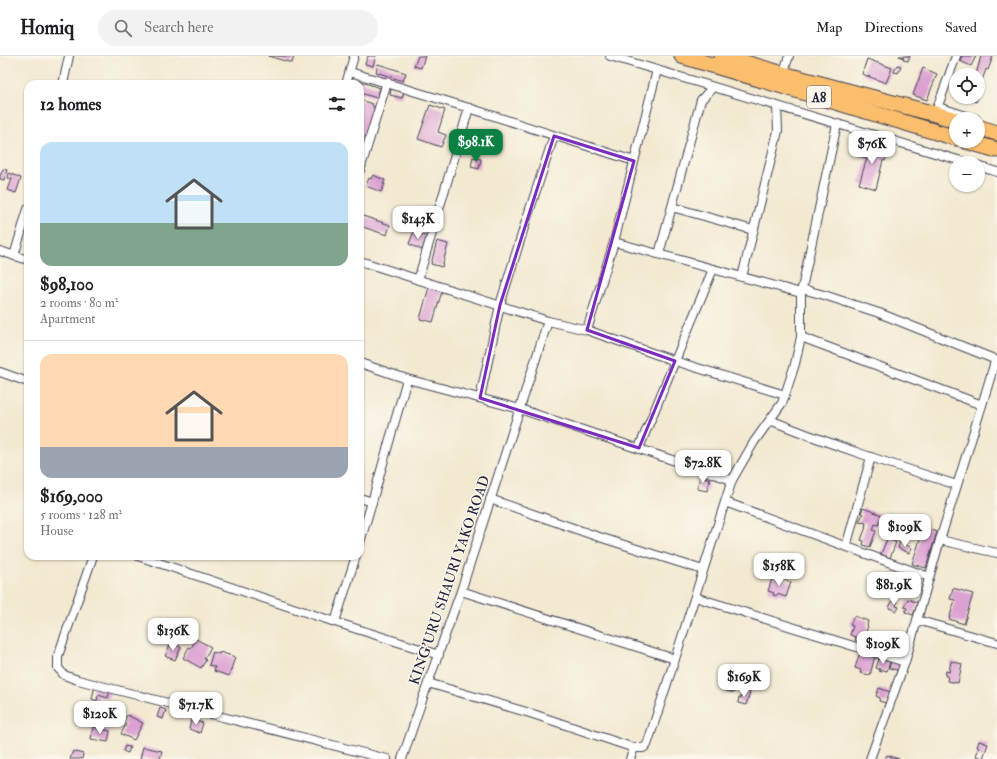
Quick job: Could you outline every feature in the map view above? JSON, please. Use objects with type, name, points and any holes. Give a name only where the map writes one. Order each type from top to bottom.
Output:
[{"type":"highway","name":"A8","points":[[682,56],[949,136]]},
{"type":"highway","name":"A8","points":[[722,56],[783,74],[937,110],[949,116]]},
{"type":"highway","points":[[985,129],[997,133]]},
{"type":"highway","points":[[985,147],[997,150]]},
{"type":"street","points":[[64,80],[69,56]]},
{"type":"street","points":[[347,80],[354,56]]},
{"type":"street","points":[[610,56],[949,157]]},
{"type":"street","points":[[783,74],[789,56]]},
{"type":"street","points":[[949,113],[937,110],[956,56]]},
{"type":"street","points":[[587,330],[614,242],[657,70]]},
{"type":"street","points":[[350,72],[387,82],[634,161]]},
{"type":"street","points":[[364,157],[387,82]]},
{"type":"street","points":[[659,254],[701,100],[713,87]]},
{"type":"street","points":[[742,277],[778,131],[777,106]]},
{"type":"street","points":[[418,280],[469,108]]},
{"type":"street","points":[[985,122],[997,126]]},
{"type":"street","points":[[428,683],[533,714],[634,748],[643,748],[647,745],[732,480],[754,442],[782,404],[795,364],[801,337],[801,291],[837,124]]},
{"type":"street","points":[[480,398],[500,305],[554,136]]},
{"type":"street","points":[[985,168],[997,172]]},
{"type":"street","points":[[672,207],[753,230]]},
{"type":"street","points":[[14,256],[24,222]]},
{"type":"street","points":[[614,242],[742,277],[824,295],[880,313],[994,359],[995,361],[928,577],[905,662],[870,759]]},
{"type":"street","points":[[0,251],[24,259]]},
{"type":"street","points":[[364,262],[548,321],[587,330],[675,361],[785,395]]},
{"type":"street","points":[[639,448],[713,269]]},
{"type":"street","name":"KING'URU SHAURI YAKO ROAD","points":[[402,759],[461,591],[548,321]]},
{"type":"street","points":[[801,337],[982,405]]},
{"type":"street","points":[[364,364],[407,379],[520,409],[732,480]]},
{"type":"street","points":[[0,372],[24,381]]},
{"type":"street","points":[[364,529],[407,379]]},
{"type":"street","points":[[770,420],[804,434],[957,485]]},
{"type":"street","points":[[846,547],[871,457]]},
{"type":"street","points":[[364,499],[372,502]]},
{"type":"street","points":[[490,499],[596,536],[703,570]]},
{"type":"street","points":[[725,502],[928,577]]},
{"type":"street","points":[[940,540],[997,553]]},
{"type":"street","points":[[92,560],[58,656],[58,668],[64,675],[86,682],[387,759]]},
{"type":"street","points":[[150,560],[439,655]]},
{"type":"street","points":[[335,622],[355,560]]},
{"type":"street","points":[[461,591],[675,660]]},
{"type":"street","points":[[695,597],[905,662]]},
{"type":"street","points":[[916,620],[997,643]]},
{"type":"street","points":[[630,759],[634,748]]},
{"type":"highlighted area","points":[[554,136],[634,161],[587,330],[675,361],[639,448],[480,398],[500,305]]},
{"type":"building","points":[[268,56],[294,56],[292,63]]},
{"type":"building","points":[[368,56],[376,56],[373,66],[365,64]]},
{"type":"building","points":[[418,56],[425,56],[421,68],[414,66]]},
{"type":"building","points":[[899,56],[910,56],[908,61],[903,60],[904,58]]},
{"type":"building","points":[[962,56],[976,56],[971,66],[960,61]]},
{"type":"building","points":[[981,56],[993,56],[988,70],[986,69],[985,72],[985,68],[978,68]]},
{"type":"building","points":[[867,59],[892,68],[886,83],[862,74]]},
{"type":"building","points":[[378,64],[406,73],[403,81],[376,72]]},
{"type":"building","points":[[897,65],[901,66],[898,73],[894,72]]},
{"type":"building","points":[[923,68],[937,74],[927,100],[913,95]]},
{"type":"building","points":[[364,83],[380,88],[377,98],[364,94]]},
{"type":"building","points":[[391,89],[404,92],[402,98],[390,95]]},
{"type":"building","points":[[364,101],[372,104],[375,110],[364,148]]},
{"type":"building","points":[[430,105],[445,110],[438,132],[446,135],[441,147],[418,139]]},
{"type":"building","points":[[863,144],[888,151],[885,161],[883,160],[876,189],[859,184],[867,158],[859,156]]},
{"type":"building","points":[[473,157],[481,159],[479,169],[471,167]]},
{"type":"building","points":[[3,169],[7,170],[4,180],[0,179]]},
{"type":"building","points":[[9,173],[21,178],[16,193],[8,190],[12,179],[8,178]]},
{"type":"building","points":[[373,175],[385,180],[383,184],[385,184],[381,192],[366,186],[369,178],[371,179]]},
{"type":"building","points":[[364,216],[390,225],[387,235],[364,227]]},
{"type":"building","points":[[414,231],[427,237],[422,250],[409,244]]},
{"type":"building","points":[[437,241],[448,244],[442,267],[431,264]]},
{"type":"building","points":[[429,287],[442,291],[433,322],[420,319]]},
{"type":"building","points":[[700,476],[710,479],[707,491],[697,489]]},
{"type":"building","points":[[863,508],[882,515],[878,525],[875,524],[873,530],[876,531],[870,547],[863,545],[864,541],[861,540],[866,527],[866,523],[859,522],[863,514],[861,513]]},
{"type":"building","points":[[924,527],[937,532],[926,568],[912,564]]},
{"type":"building","points":[[902,530],[909,533],[905,541],[898,537]]},
{"type":"building","points":[[887,539],[896,542],[890,558],[881,554]]},
{"type":"building","points":[[900,542],[912,548],[909,553],[898,548]]},
{"type":"building","points":[[890,573],[900,576],[896,591],[888,589],[889,586],[886,585]]},
{"type":"building","points":[[773,576],[791,582],[786,597],[777,594],[777,596],[773,595],[774,593],[768,591]]},
{"type":"building","points":[[953,588],[973,594],[964,624],[949,619],[955,600],[950,599]]},
{"type":"building","points":[[908,599],[918,603],[913,615],[905,612],[907,608],[904,607]]},
{"type":"building","points":[[892,601],[897,602],[896,606],[899,607],[897,611],[889,608]]},
{"type":"building","points":[[854,616],[868,621],[868,626],[862,643],[855,640],[856,637],[850,635],[853,626],[850,625]]},
{"type":"building","points":[[196,639],[211,647],[201,668],[183,658],[189,647],[191,648]]},
{"type":"building","points":[[171,643],[181,647],[175,660],[165,656]]},
{"type":"building","points":[[213,652],[219,654],[220,652],[235,657],[229,676],[214,671],[215,667],[209,665]]},
{"type":"building","points":[[860,652],[875,656],[870,675],[860,673],[861,670],[855,668]]},
{"type":"building","points":[[879,659],[890,662],[887,671],[883,670],[882,672],[879,671],[880,669],[876,668]]},
{"type":"building","points":[[951,661],[962,664],[958,683],[947,681],[948,676],[945,676],[946,671],[949,672]]},
{"type":"building","points":[[891,662],[902,665],[900,671],[889,668]]},
{"type":"building","points":[[730,674],[739,677],[734,693],[723,690],[726,679],[729,680]]},
{"type":"building","points":[[95,685],[110,689],[108,698],[98,695],[97,701],[92,699]]},
{"type":"building","points":[[879,688],[890,692],[886,703],[879,701],[880,698],[876,696]]},
{"type":"building","points":[[744,691],[750,692],[746,705],[738,703],[739,697],[741,698]]},
{"type":"building","points":[[90,702],[103,708],[97,721],[84,716]]},
{"type":"building","points":[[113,702],[119,704],[115,713],[110,711]]},
{"type":"building","points":[[160,708],[166,710],[163,719],[157,717]]},
{"type":"building","points":[[127,715],[143,723],[134,740],[121,734],[126,724],[123,723]]},
{"type":"building","points":[[191,720],[203,723],[200,733],[189,729]]},
{"type":"building","points":[[93,727],[110,731],[108,742],[91,739]]},
{"type":"building","points":[[979,741],[988,744],[983,758],[976,756]]},
{"type":"building","points":[[125,746],[130,747],[128,753],[123,751]]},
{"type":"building","points":[[143,747],[162,751],[160,759],[140,759]]},
{"type":"building","points":[[73,751],[83,754],[82,759],[70,759]]},
{"type":"building","points":[[887,755],[899,759],[885,759]]}]
